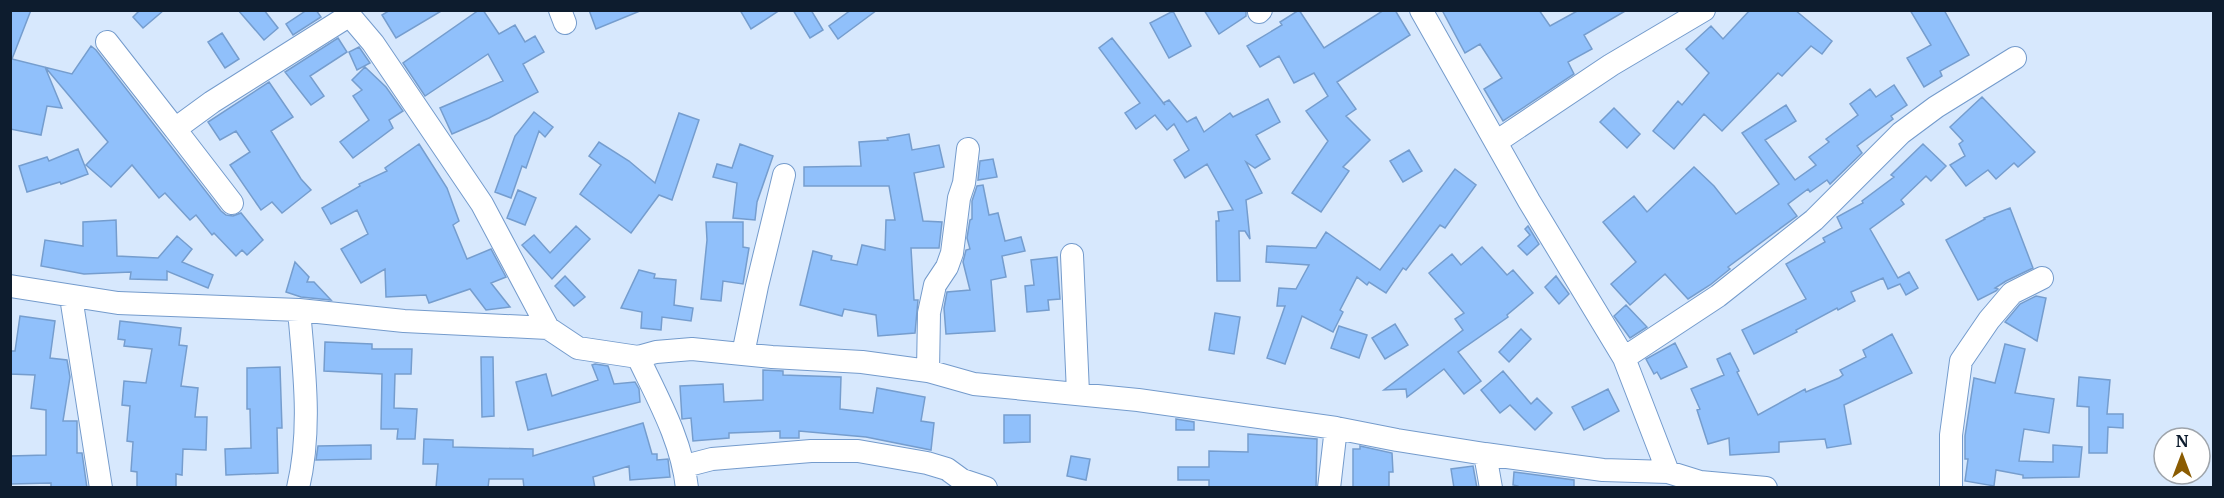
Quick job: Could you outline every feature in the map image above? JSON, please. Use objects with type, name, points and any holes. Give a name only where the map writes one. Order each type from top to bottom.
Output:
[{"type":"street","points":[[1421,10],[1624,358],[1668,472]]},
{"type":"street","points":[[1496,142],[1611,65],[1704,10]]},
{"type":"street","points":[[175,129],[212,102],[348,13],[373,43],[482,204],[548,328],[578,348],[638,357],[656,352],[692,349],[862,362],[928,371],[974,384],[1078,393],[1336,428],[1485,454],[1603,470],[1668,472],[1701,485],[1767,488]]},
{"type":"street","points":[[107,42],[232,203]]},
{"type":"street","points":[[1624,358],[1718,296],[1814,220],[1901,133],[2015,58]]},
{"type":"street","points":[[928,371],[929,313],[935,285],[947,267],[952,254],[968,150]]},
{"type":"street","points":[[743,354],[784,175]]},
{"type":"street","points":[[1072,255],[1078,393]]},
{"type":"street","points":[[1951,488],[1951,435],[1961,361],[1989,320],[2012,293],[2042,278]]},
{"type":"street","points":[[10,286],[118,303],[299,310],[404,321],[548,328]]},
{"type":"street","points":[[71,297],[101,488]]},
{"type":"street","points":[[298,488],[307,401],[299,310]]},
{"type":"street","points":[[638,357],[667,419],[686,477],[712,459],[811,451],[858,451],[927,463],[947,470],[962,480],[986,488]]},
{"type":"street","points":[[1329,488],[1336,428]]},
{"type":"street","points":[[1485,454],[1491,488]]},
{"type":"building","points":[[10,10],[31,10],[12,59],[45,67],[62,108],[47,106],[41,135],[10,129]]},
{"type":"building","points":[[140,10],[164,10],[143,28],[133,17]]},
{"type":"building","points":[[238,10],[264,10],[278,28],[264,40]]},
{"type":"building","points":[[307,10],[316,10],[321,17],[293,35],[286,24]]},
{"type":"building","points":[[390,10],[443,10],[396,38],[382,15]]},
{"type":"building","points":[[479,10],[483,10],[499,34],[515,25],[525,42],[535,36],[544,52],[523,64],[538,92],[489,118],[452,134],[440,108],[503,81],[488,54],[425,96],[403,63]]},
{"type":"building","points":[[589,10],[640,10],[640,11],[596,29]]},
{"type":"building","points":[[740,10],[780,10],[751,29]]},
{"type":"building","points":[[793,10],[811,10],[823,30],[810,38]]},
{"type":"building","points":[[851,10],[877,10],[838,39],[829,26]]},
{"type":"building","points":[[1204,10],[1246,10],[1246,16],[1219,34]]},
{"type":"building","points":[[1299,10],[1324,48],[1384,10],[1395,10],[1410,35],[1337,82],[1356,109],[1346,116],[1370,140],[1343,167],[1349,171],[1321,212],[1292,193],[1328,141],[1306,111],[1328,96],[1314,73],[1294,83],[1279,56],[1260,67],[1247,46],[1282,25],[1280,22]]},
{"type":"building","points":[[1442,10],[1539,10],[1550,26],[1579,10],[1627,10],[1584,35],[1592,49],[1568,62],[1574,74],[1503,121],[1484,89],[1502,78],[1480,44],[1465,53]]},
{"type":"building","points":[[1750,10],[1795,10],[1832,41],[1822,54],[1811,46],[1782,76],[1778,73],[1722,131],[1704,114],[1674,149],[1653,131],[1678,101],[1682,105],[1709,73],[1686,49],[1711,26],[1723,39]]},
{"type":"building","points":[[1910,10],[1944,10],[1969,55],[1940,71],[1942,76],[1924,87],[1907,58],[1931,45]]},
{"type":"building","points":[[1173,11],[1191,46],[1169,58],[1150,23]]},
{"type":"building","points":[[222,33],[239,59],[225,68],[208,42]]},
{"type":"building","points":[[338,38],[347,52],[310,76],[324,96],[311,105],[285,72]]},
{"type":"building","points":[[1112,38],[1163,103],[1169,100],[1187,122],[1196,117],[1204,132],[1230,113],[1233,117],[1268,99],[1280,122],[1256,135],[1270,159],[1255,168],[1246,162],[1262,193],[1246,200],[1250,239],[1245,231],[1239,231],[1240,281],[1217,281],[1216,221],[1219,221],[1218,212],[1233,210],[1207,164],[1185,178],[1174,160],[1189,150],[1174,124],[1167,130],[1155,115],[1136,129],[1125,113],[1140,103],[1099,48]]},
{"type":"building","points":[[91,46],[221,211],[233,216],[241,213],[263,240],[247,255],[242,250],[236,256],[214,233],[212,235],[196,215],[190,220],[165,193],[159,198],[132,165],[111,187],[86,165],[108,142],[45,67],[72,74]]},
{"type":"building","points":[[359,47],[370,63],[357,70],[349,52]]},
{"type":"building","points":[[365,67],[386,87],[403,111],[389,120],[393,128],[353,158],[340,142],[369,120],[353,96],[362,90],[352,80]]},
{"type":"building","points":[[269,82],[293,117],[271,131],[301,179],[311,190],[282,213],[272,202],[261,210],[230,165],[250,152],[236,131],[220,140],[208,122]]},
{"type":"building","points":[[1894,85],[1907,105],[1891,116],[1893,119],[1857,146],[1862,153],[1830,184],[1827,180],[1810,192],[1808,189],[1788,204],[1797,216],[1728,267],[1730,269],[1710,285],[1688,299],[1665,274],[1630,305],[1611,284],[1636,262],[1603,222],[1634,196],[1647,212],[1694,167],[1714,186],[1736,214],[1779,184],[1742,133],[1786,105],[1796,121],[1765,140],[1795,180],[1816,165],[1809,157],[1829,142],[1826,139],[1858,115],[1850,104],[1870,89],[1876,97]]},
{"type":"building","points":[[1982,97],[2035,152],[2018,167],[2014,163],[1996,179],[1988,170],[1966,186],[1950,165],[1965,156],[1959,144],[1963,141],[1950,127]]},
{"type":"building","points":[[1614,108],[1640,134],[1627,148],[1600,122]]},
{"type":"building","points":[[534,112],[553,127],[545,137],[539,131],[526,168],[522,166],[511,198],[495,192],[515,136]]},
{"type":"building","points":[[679,113],[699,120],[672,200],[659,195],[631,233],[580,194],[601,165],[589,156],[599,142],[629,161],[655,183]]},
{"type":"building","points":[[909,134],[912,150],[939,145],[944,167],[914,173],[923,221],[942,222],[939,248],[911,248],[914,300],[918,300],[915,333],[878,336],[876,315],[844,309],[842,316],[800,305],[813,251],[832,256],[831,260],[857,265],[862,245],[885,250],[886,220],[895,220],[889,186],[804,186],[804,167],[861,166],[859,142],[888,140],[887,138]]},
{"type":"building","points":[[419,144],[447,188],[459,221],[453,225],[467,259],[491,249],[506,277],[491,283],[510,307],[486,310],[470,289],[429,303],[426,295],[386,297],[385,269],[361,283],[341,249],[368,234],[357,210],[331,224],[322,208],[360,186],[359,184],[387,171],[385,168]]},
{"type":"building","points":[[740,144],[773,156],[757,202],[755,220],[733,218],[737,183],[713,177],[717,164],[732,168]]},
{"type":"building","points":[[1923,144],[1946,166],[1931,181],[1926,176],[1901,200],[1904,204],[1870,229],[1898,278],[1909,272],[1918,288],[1906,295],[1900,284],[1888,289],[1883,278],[1851,292],[1855,301],[1838,310],[1837,308],[1754,354],[1742,330],[1806,299],[1786,264],[1825,242],[1823,238],[1842,228],[1837,217],[1863,203],[1862,201],[1894,177],[1891,175]]},
{"type":"building","points":[[78,149],[88,174],[61,184],[60,182],[27,192],[19,166],[47,157],[49,161]]},
{"type":"building","points":[[1409,150],[1422,171],[1403,182],[1390,161]]},
{"type":"building","points":[[993,159],[997,177],[978,180],[980,161]]},
{"type":"building","points":[[1455,169],[1476,185],[1445,228],[1440,225],[1406,270],[1403,268],[1386,293],[1369,282],[1367,285],[1357,277],[1340,310],[1343,312],[1333,332],[1302,316],[1285,364],[1267,358],[1285,306],[1277,306],[1279,288],[1296,289],[1309,265],[1266,262],[1267,246],[1316,248],[1326,232],[1380,270]]},
{"type":"building","points":[[983,185],[989,215],[998,213],[1005,241],[1021,237],[1025,251],[1002,256],[1006,277],[991,280],[995,331],[946,334],[944,308],[947,292],[970,290],[963,262],[966,250],[970,249],[967,238],[972,219],[972,201],[977,186]]},
{"type":"building","points":[[518,190],[536,198],[525,225],[507,218]]},
{"type":"building","points":[[2010,208],[2033,268],[2006,281],[1995,288],[1998,289],[1996,291],[1978,300],[1946,240],[1984,218]]},
{"type":"building","points":[[116,220],[117,256],[158,258],[177,236],[192,249],[182,262],[213,275],[208,288],[167,271],[167,280],[130,279],[131,272],[84,274],[41,266],[45,240],[83,246],[83,222]]},
{"type":"building","points":[[706,222],[743,222],[743,247],[749,248],[743,284],[723,281],[721,301],[701,299],[707,240]]},
{"type":"building","points":[[576,226],[590,239],[552,279],[522,245],[534,235],[550,253]]},
{"type":"building","points":[[1528,226],[1539,244],[1527,255],[1518,246],[1530,235],[1525,229]]},
{"type":"building","points":[[1482,247],[1507,275],[1513,270],[1533,293],[1507,315],[1508,317],[1458,352],[1481,381],[1464,394],[1444,369],[1407,397],[1406,389],[1384,390],[1463,330],[1455,319],[1464,313],[1429,273],[1452,254],[1461,265]]},
{"type":"building","points":[[1057,257],[1060,299],[1048,300],[1049,310],[1027,312],[1025,286],[1034,285],[1031,260]]},
{"type":"building","points":[[295,262],[309,277],[307,282],[314,282],[331,300],[301,297],[286,292]]},
{"type":"building","points":[[639,270],[655,274],[654,278],[676,280],[674,305],[693,308],[691,321],[662,317],[661,330],[641,328],[642,312],[621,308]]},
{"type":"building","points":[[565,276],[585,297],[574,306],[555,286]]},
{"type":"building","points":[[1556,276],[1569,294],[1559,304],[1545,287]]},
{"type":"building","points":[[2036,296],[2046,298],[2037,341],[2005,322],[2020,304]]},
{"type":"building","points":[[1626,305],[1647,327],[1630,338],[1614,316]]},
{"type":"building","points":[[1215,313],[1240,317],[1234,354],[1209,350]]},
{"type":"building","points":[[20,316],[55,321],[50,358],[67,360],[70,377],[63,421],[77,421],[77,453],[82,453],[87,488],[51,488],[51,483],[10,484],[10,456],[46,455],[46,410],[31,408],[35,375],[10,374],[10,351],[15,351]]},
{"type":"building","points":[[120,321],[181,328],[179,345],[187,346],[181,386],[198,388],[195,417],[207,417],[206,450],[183,449],[182,475],[176,474],[176,488],[137,488],[137,472],[131,471],[133,442],[127,441],[130,406],[122,405],[124,381],[146,383],[152,349],[124,346],[125,340],[118,339]]},
{"type":"building","points":[[1395,324],[1408,345],[1385,359],[1372,338]]},
{"type":"building","points":[[1339,326],[1367,335],[1359,358],[1331,348]]},
{"type":"building","points":[[1521,329],[1531,339],[1509,362],[1499,352]]},
{"type":"building","points":[[1892,334],[1912,373],[1844,405],[1851,444],[1827,448],[1825,439],[1779,442],[1779,452],[1730,455],[1729,438],[1708,444],[1697,410],[1700,409],[1691,389],[1724,375],[1717,359],[1730,353],[1758,415],[1805,389],[1806,392],[1839,378],[1843,375],[1840,370],[1866,357],[1863,350]]},
{"type":"building","points":[[325,342],[372,344],[372,349],[412,349],[411,374],[395,374],[394,408],[417,409],[415,439],[397,439],[398,429],[381,429],[382,374],[324,371]]},
{"type":"building","points":[[1675,343],[1687,367],[1661,379],[1657,372],[1654,374],[1646,359]]},
{"type":"building","points":[[2005,344],[2025,349],[2015,393],[2054,399],[2049,433],[2024,429],[2019,461],[2053,462],[2053,445],[2082,447],[2079,477],[2023,478],[2023,475],[1996,470],[1994,486],[1965,481],[1968,459],[1965,459],[1965,436],[1974,378],[1995,383]]},
{"type":"building","points":[[481,357],[493,357],[494,416],[482,417]]},
{"type":"building","points":[[592,365],[608,366],[614,384],[635,382],[639,389],[640,402],[528,430],[516,382],[546,374],[552,396],[598,380]]},
{"type":"building","points":[[280,367],[282,428],[277,428],[278,473],[226,475],[225,449],[251,448],[250,409],[247,409],[247,368]]},
{"type":"building","points":[[763,370],[783,371],[783,375],[841,377],[840,409],[873,413],[877,388],[925,397],[921,421],[934,423],[931,450],[866,437],[799,431],[799,438],[780,438],[780,431],[729,433],[729,438],[693,441],[691,418],[682,419],[680,386],[723,384],[724,402],[763,400]]},
{"type":"building","points":[[1503,371],[1531,404],[1537,398],[1552,413],[1535,430],[1510,405],[1500,413],[1481,390]]},
{"type":"building","points":[[2079,377],[2110,380],[2107,414],[2123,414],[2123,428],[2108,427],[2107,453],[2089,453],[2089,407],[2077,406]]},
{"type":"building","points":[[1608,389],[1619,411],[1584,430],[1572,407]]},
{"type":"building","points":[[1004,415],[1030,415],[1030,442],[1004,443]]},
{"type":"building","points":[[1176,419],[1194,422],[1194,430],[1176,430]]},
{"type":"building","points":[[643,423],[652,454],[657,454],[657,460],[668,459],[670,477],[630,480],[629,466],[593,477],[595,488],[524,488],[523,479],[489,479],[488,488],[436,488],[438,464],[423,464],[424,439],[453,440],[453,447],[533,449],[533,456]]},
{"type":"building","points":[[1248,434],[1317,439],[1316,488],[1209,488],[1209,480],[1178,480],[1178,467],[1209,467],[1209,451],[1248,452]]},
{"type":"building","points":[[371,445],[371,459],[316,460],[318,446]]},
{"type":"building","points":[[1360,446],[1392,453],[1393,472],[1389,472],[1389,488],[1353,488],[1353,449],[1360,449]]},
{"type":"building","points":[[1071,456],[1090,459],[1086,480],[1067,476]]},
{"type":"building","points":[[1473,466],[1477,488],[1454,488],[1451,469]]},
{"type":"building","points":[[1514,472],[1574,480],[1574,488],[1518,488],[1513,485]]}]
